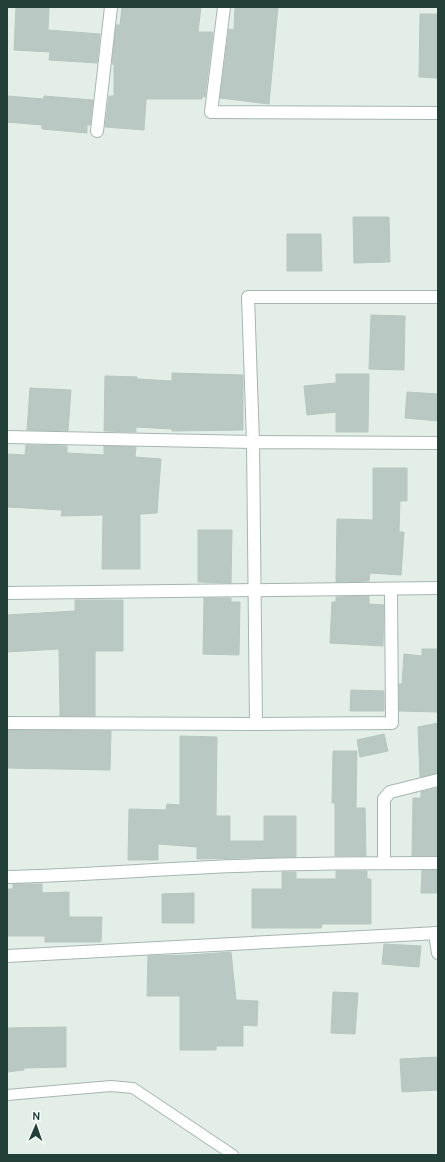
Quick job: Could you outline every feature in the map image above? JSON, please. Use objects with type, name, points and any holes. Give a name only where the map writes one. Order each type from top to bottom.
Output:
[{"type":"street","points":[[97,131],[111,7]]},
{"type":"street","points":[[224,7],[211,112],[438,113]]},
{"type":"street","points":[[256,724],[256,589],[248,297],[438,297]]},
{"type":"street","points":[[7,437],[253,442],[438,443]]},
{"type":"street","points":[[7,593],[438,588]]},
{"type":"street","points":[[7,723],[392,723],[391,589]]},
{"type":"street","points":[[384,862],[384,799],[390,792],[438,780]]},
{"type":"street","points":[[7,877],[83,875],[234,866],[384,862],[438,863]]},
{"type":"street","points":[[7,956],[437,933],[438,954]]},
{"type":"lane","points":[[7,1095],[111,1086],[133,1088],[233,1155]]},
{"type":"building","points":[[16,7],[49,7],[48,30],[100,34],[97,63],[49,60],[50,52],[14,50]]},
{"type":"building","points":[[122,7],[201,7],[198,32],[213,32],[205,97],[202,96],[202,99],[146,99],[144,130],[105,127],[109,96],[114,96],[114,64],[112,64],[116,25],[120,25]]},
{"type":"building","points":[[235,7],[278,7],[269,104],[220,98],[229,29],[234,30]]},
{"type":"building","points":[[420,14],[438,14],[438,78],[419,77]]},
{"type":"building","points":[[7,96],[44,99],[44,96],[93,100],[90,125],[87,125],[87,133],[42,129],[42,125],[7,122]]},
{"type":"building","points":[[353,217],[389,217],[390,262],[354,263]]},
{"type":"building","points":[[287,234],[321,234],[322,271],[287,271]]},
{"type":"building","points":[[371,315],[405,316],[404,370],[369,369]]},
{"type":"building","points":[[172,373],[243,375],[243,430],[172,431],[172,429],[136,427],[136,432],[104,431],[105,376],[137,377],[137,379],[172,381]]},
{"type":"building","points":[[336,374],[369,374],[368,432],[336,432],[336,412],[307,415],[304,386],[336,383]]},
{"type":"building","points":[[30,388],[71,390],[68,431],[27,430]]},
{"type":"building","points":[[407,392],[438,394],[438,421],[405,418]]},
{"type":"building","points":[[26,445],[67,446],[67,453],[104,455],[104,446],[136,447],[135,457],[161,459],[157,513],[140,514],[140,569],[102,569],[103,515],[61,516],[62,510],[7,507],[7,454],[25,455]]},
{"type":"building","points":[[373,468],[407,468],[407,501],[400,501],[399,532],[404,532],[401,575],[370,573],[369,581],[336,582],[337,519],[373,520]]},
{"type":"building","points":[[198,530],[232,530],[231,583],[198,582]]},
{"type":"building","points":[[369,596],[369,604],[384,605],[383,646],[330,643],[332,602],[336,602],[336,597]]},
{"type":"building","points":[[204,598],[231,598],[231,602],[240,602],[239,655],[203,654]]},
{"type":"building","points":[[75,600],[123,600],[123,651],[95,651],[95,716],[60,716],[59,649],[7,652],[7,615],[75,611]]},
{"type":"building","points":[[422,649],[437,649],[438,712],[399,711],[399,684],[402,684],[404,654],[422,656]]},
{"type":"building","points":[[351,690],[384,691],[384,711],[350,711]]},
{"type":"building","points":[[438,723],[438,773],[420,777],[418,727]]},
{"type":"building","points":[[7,730],[111,731],[110,770],[7,768]]},
{"type":"building","points":[[384,734],[388,751],[360,757],[357,740]]},
{"type":"building","points":[[180,736],[217,737],[216,816],[230,816],[230,841],[264,841],[264,816],[296,816],[296,857],[197,859],[197,847],[158,844],[158,860],[128,860],[129,809],[166,810],[167,804],[180,805]]},
{"type":"building","points":[[333,751],[357,751],[356,808],[365,808],[366,856],[335,856],[335,803],[332,803]]},
{"type":"building","points":[[438,788],[438,856],[412,856],[413,798],[421,798],[421,792]]},
{"type":"building","points":[[422,870],[438,870],[438,893],[421,893]]},
{"type":"building","points":[[336,871],[367,871],[367,879],[371,879],[371,924],[322,924],[321,928],[252,928],[252,889],[282,889],[282,872],[296,872],[296,879],[336,879]]},
{"type":"building","points":[[13,884],[42,884],[42,893],[69,892],[69,917],[102,917],[101,942],[45,942],[45,936],[7,936],[7,889],[13,889]]},
{"type":"building","points":[[194,893],[194,923],[162,923],[162,894]]},
{"type":"building","points":[[384,944],[421,946],[419,967],[382,964]]},
{"type":"building","points":[[231,952],[236,1000],[258,1001],[257,1026],[243,1025],[243,1046],[216,1046],[216,1050],[180,1050],[180,996],[147,996],[148,956]]},
{"type":"building","points":[[333,992],[358,993],[355,1034],[331,1033]]},
{"type":"building","points":[[66,1027],[66,1067],[24,1068],[24,1070],[7,1072],[7,1028]]},
{"type":"building","points":[[438,1057],[438,1090],[402,1092],[400,1059]]}]
